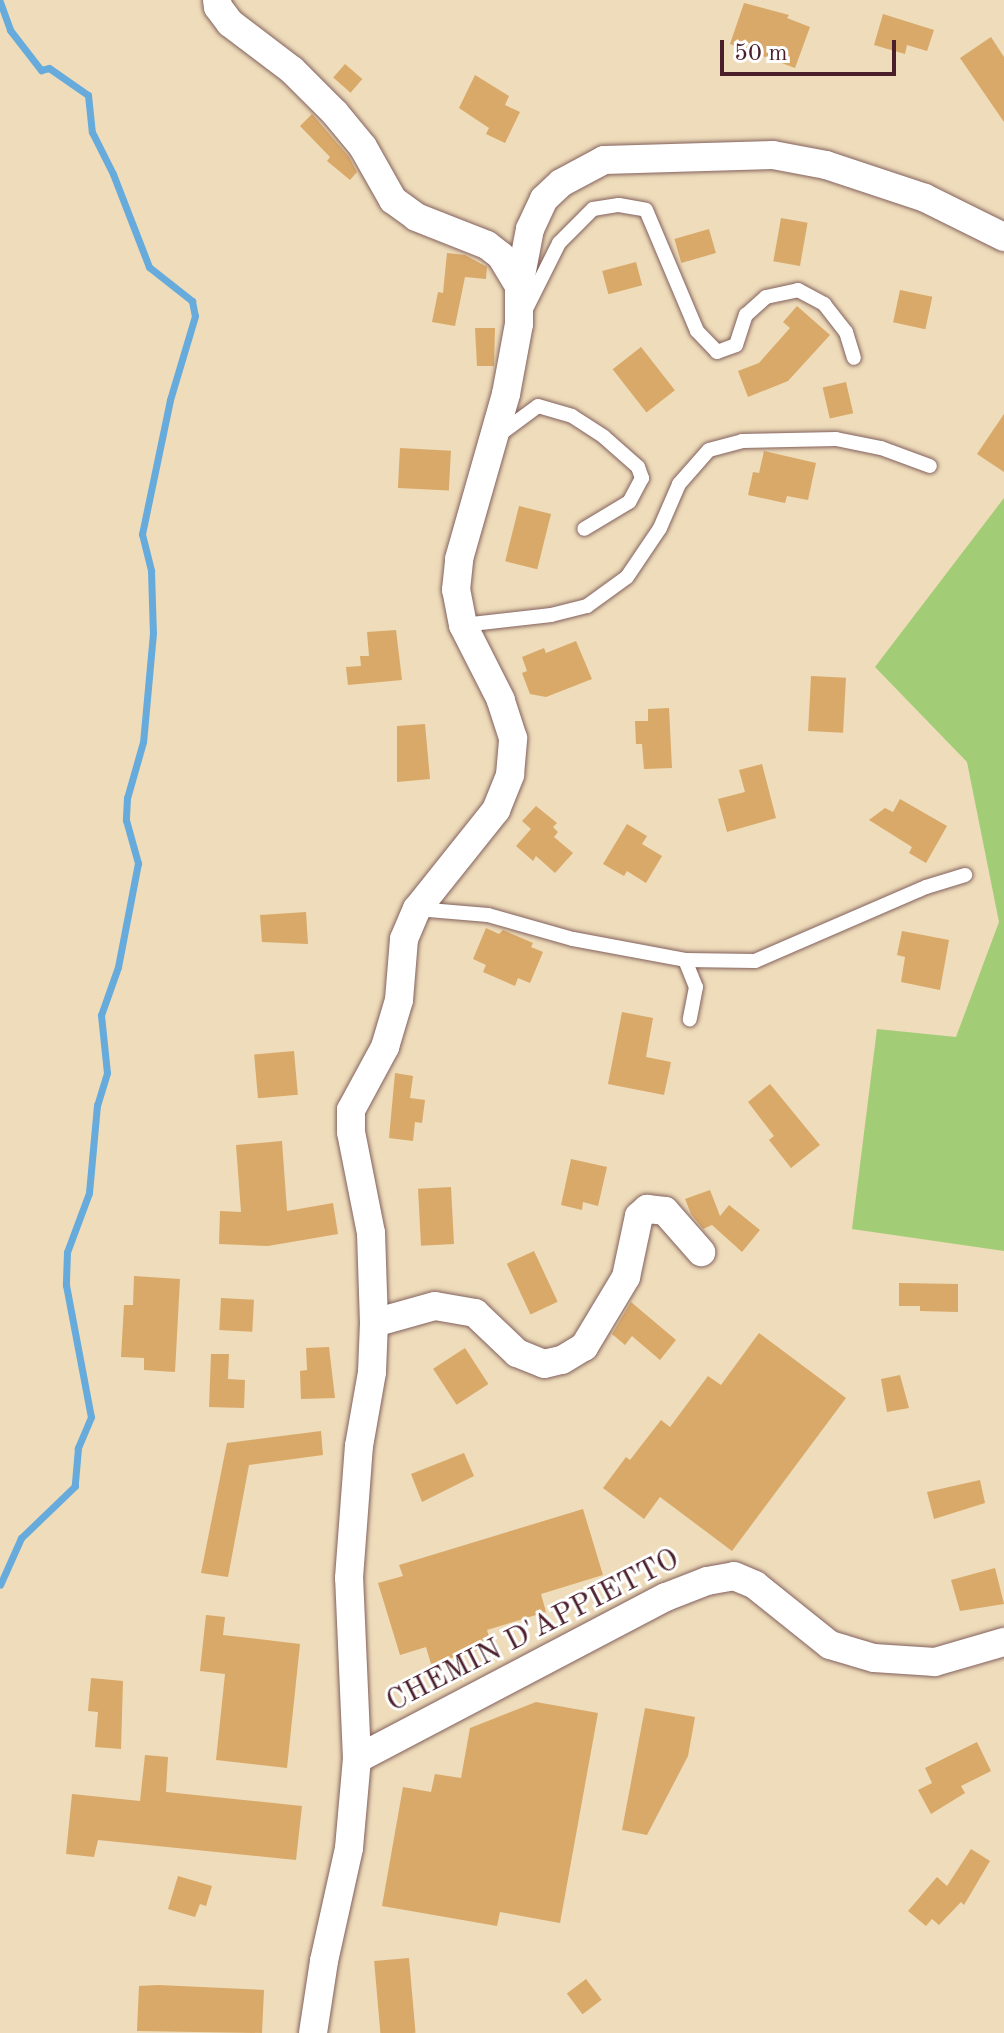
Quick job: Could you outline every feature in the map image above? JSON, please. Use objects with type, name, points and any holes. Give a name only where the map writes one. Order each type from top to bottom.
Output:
[{"type":"street","points":[[217,0],[218,7],[230,23],[292,70],[335,113],[363,147],[393,200],[416,217],[487,245],[501,256],[519,286]]},
{"type":"street","points":[[313,2033],[324,1961],[349,1848],[357,1759],[349,1578],[359,1446],[372,1372],[374,1323],[371,1233],[353,1143],[351,1110],[385,1047],[399,1000],[404,939],[417,909],[496,810],[510,775],[513,738],[501,700],[463,625],[456,590],[459,559],[506,394],[519,324],[519,286],[530,229],[544,199],[561,183],[604,160],[773,155],[826,165],[925,198],[1004,237]]},
{"type":"street","points":[[374,1323],[435,1306],[475,1313],[517,1353],[544,1364],[562,1360],[584,1347],[626,1277],[639,1216],[647,1209],[665,1211],[701,1252]]},
{"type":"street","name":"CHEMIN D'APPIETTO","points":[[357,1759],[666,1597],[707,1581],[734,1576],[755,1585],[830,1645],[874,1658],[935,1662],[1004,1642]]},
{"type":"lane","points":[[519,324],[559,243],[593,209],[619,205],[646,210],[697,331],[717,352],[736,345],[746,315],[766,297],[798,290],[824,304],[846,332],[854,358]]},
{"type":"lane","points":[[492,439],[538,406],[572,416],[604,437],[638,467],[642,478],[629,502],[584,529]]},
{"type":"lane","points":[[463,625],[551,615],[587,606],[627,577],[660,528],[679,484],[709,450],[742,441],[836,439],[881,448],[930,466]]},
{"type":"lane","points":[[417,909],[488,915],[573,939],[652,951],[685,960],[755,961],[926,887],[965,875]]},
{"type":"lane","points":[[685,960],[696,987],[690,1019]]},
{"type":"green space","points":[[1004,498],[1004,1251],[852,1229],[877,1029],[956,1037],[999,922],[967,762],[875,667]]},
{"type":"building","points":[[744,3],[789,15],[787,18],[810,27],[795,68],[730,44]]},
{"type":"building","points":[[883,14],[934,30],[927,51],[907,45],[905,54],[874,45]]},
{"type":"building","points":[[991,37],[1004,57],[1004,122],[960,58]]},
{"type":"building","points":[[345,64],[362,79],[351,93],[333,78]]},
{"type":"building","points":[[475,75],[509,96],[505,105],[520,112],[505,143],[486,134],[489,128],[459,108]]},
{"type":"building","points":[[312,114],[349,157],[357,172],[350,180],[327,161],[330,157],[300,126]]},
{"type":"building","points":[[781,218],[808,223],[800,266],[773,261]]},
{"type":"building","points":[[709,229],[716,253],[681,263],[674,239]]},
{"type":"building","points":[[447,253],[465,255],[487,267],[486,279],[465,277],[455,326],[432,322],[438,292],[443,293]]},
{"type":"building","points":[[636,262],[642,285],[608,294],[602,271]]},
{"type":"building","points":[[900,290],[932,297],[925,329],[893,322]]},
{"type":"building","points":[[797,306],[830,335],[788,381],[748,397],[738,371],[759,363],[790,328],[783,322]]},
{"type":"building","points":[[475,328],[495,328],[494,366],[477,366]]},
{"type":"building","points":[[641,347],[675,390],[646,413],[613,369]]},
{"type":"building","points":[[846,382],[853,413],[830,419],[823,387]]},
{"type":"building","points":[[1004,414],[1004,472],[977,454]]},
{"type":"building","points":[[400,448],[451,451],[449,491],[398,488]]},
{"type":"building","points":[[764,451],[816,463],[808,500],[787,496],[785,503],[748,495],[753,472],[759,473]]},
{"type":"building","points":[[519,506],[551,514],[537,569],[505,561]]},
{"type":"building","points":[[396,630],[402,680],[348,685],[346,667],[361,666],[360,656],[369,656],[367,632]]},
{"type":"building","points":[[576,641],[592,679],[546,697],[530,694],[522,673],[527,671],[522,657],[544,648],[546,653]]},
{"type":"building","points":[[811,676],[846,678],[843,733],[808,731]]},
{"type":"building","points":[[669,708],[672,768],[644,769],[642,744],[636,744],[635,721],[648,721],[648,709]]},
{"type":"building","points":[[425,724],[430,779],[397,782],[397,726]]},
{"type":"building","points":[[762,764],[776,818],[727,832],[718,799],[745,792],[739,770]]},
{"type":"building","points":[[900,799],[947,826],[926,863],[909,853],[912,847],[869,820],[885,808],[893,812]]},
{"type":"building","points":[[536,806],[557,823],[553,827],[558,832],[554,837],[573,853],[555,873],[536,856],[533,861],[516,846],[531,829],[522,821]]},
{"type":"building","points":[[627,824],[647,836],[642,844],[662,856],[646,883],[627,871],[624,876],[603,864]]},
{"type":"building","points":[[306,912],[308,944],[262,942],[260,915]]},
{"type":"building","points":[[486,928],[499,934],[503,930],[533,943],[531,947],[543,952],[530,983],[518,978],[515,986],[483,972],[486,965],[473,959]]},
{"type":"building","points":[[902,931],[949,940],[940,990],[901,982],[905,957],[897,955]]},
{"type":"building","points":[[622,1012],[653,1018],[646,1057],[671,1062],[664,1095],[608,1084]]},
{"type":"building","points":[[294,1051],[298,1095],[258,1098],[254,1054]]},
{"type":"building","points":[[395,1073],[413,1076],[410,1098],[425,1100],[422,1123],[415,1122],[413,1141],[389,1138]]},
{"type":"building","points":[[770,1084],[820,1145],[791,1168],[769,1140],[774,1136],[748,1102]]},
{"type":"building","points":[[282,1141],[287,1211],[333,1203],[338,1234],[268,1246],[219,1244],[220,1211],[241,1212],[236,1145]]},
{"type":"building","points":[[571,1159],[607,1167],[598,1206],[583,1202],[582,1210],[561,1205]]},
{"type":"building","points":[[451,1187],[454,1244],[421,1246],[418,1189]]},
{"type":"building","points":[[710,1190],[720,1216],[729,1205],[760,1230],[742,1252],[712,1225],[703,1229],[691,1214],[685,1199]]},
{"type":"building","points":[[534,1251],[558,1302],[530,1314],[507,1264]]},
{"type":"building","points":[[134,1276],[180,1279],[175,1372],[144,1370],[144,1358],[121,1357],[124,1305],[133,1305]]},
{"type":"building","points":[[899,1283],[958,1284],[958,1312],[920,1311],[920,1306],[899,1306]]},
{"type":"building","points":[[221,1298],[254,1300],[252,1332],[219,1330]]},
{"type":"building","points":[[631,1302],[676,1340],[660,1360],[632,1336],[625,1345],[612,1334]]},
{"type":"building","points":[[759,1333],[846,1398],[732,1551],[660,1497],[644,1519],[603,1488],[626,1457],[630,1460],[661,1420],[670,1427],[708,1376],[721,1385]]},
{"type":"building","points":[[329,1347],[335,1398],[301,1399],[300,1371],[307,1370],[306,1348]]},
{"type":"building","points":[[465,1348],[488,1384],[457,1405],[433,1369]]},
{"type":"building","points":[[211,1354],[229,1354],[228,1379],[245,1380],[244,1408],[209,1407]]},
{"type":"building","points":[[900,1375],[909,1408],[887,1412],[881,1379]]},
{"type":"building","points":[[321,1431],[323,1455],[249,1465],[228,1577],[201,1573],[227,1443]]},
{"type":"building","points":[[464,1453],[474,1476],[422,1502],[411,1474]]},
{"type":"building","points":[[980,1480],[985,1503],[934,1519],[927,1492]]},
{"type":"building","points":[[583,1509],[603,1575],[541,1594],[546,1612],[487,1630],[492,1646],[431,1664],[426,1647],[400,1655],[378,1583],[403,1576],[399,1565]]},
{"type":"building","points":[[995,1568],[1004,1604],[960,1611],[951,1580]]},
{"type":"building","points":[[206,1615],[225,1617],[223,1635],[300,1644],[287,1768],[216,1760],[225,1674],[200,1671]]},
{"type":"building","points":[[91,1678],[123,1681],[121,1749],[95,1747],[98,1712],[88,1711]]},
{"type":"building","points":[[536,1702],[598,1713],[560,1923],[500,1912],[497,1926],[382,1906],[403,1787],[431,1792],[435,1774],[461,1778],[470,1728]]},
{"type":"building","points":[[645,1708],[695,1717],[688,1756],[647,1835],[622,1830]]},
{"type":"building","points":[[977,1742],[991,1771],[961,1786],[965,1793],[931,1814],[918,1790],[932,1783],[925,1768]]},
{"type":"building","points":[[145,1755],[168,1757],[166,1792],[302,1806],[296,1860],[98,1840],[94,1857],[66,1854],[72,1794],[140,1801]]},
{"type":"building","points":[[971,1849],[990,1861],[964,1905],[961,1902],[939,1925],[932,1919],[926,1926],[908,1911],[937,1877],[947,1886]]},
{"type":"building","points":[[178,1876],[212,1886],[206,1906],[200,1904],[195,1917],[168,1909]]},
{"type":"building","points":[[409,1958],[416,2033],[380,2033],[374,1961]]},
{"type":"building","points":[[586,1979],[602,2000],[582,2014],[567,1993]]},
{"type":"building","points":[[139,1986],[264,1990],[262,2033],[137,2031]]},
{"type":"waterway","points":[[0,2],[10,30],[41,70],[49,68],[88,95],[92,132],[113,174],[149,267],[192,301],[195,316],[170,400],[142,534],[151,571],[153,633],[143,742],[127,798],[126,820],[138,863],[118,967],[101,1015],[107,1073],[97,1105],[89,1193],[67,1252],[66,1285],[91,1417],[78,1448],[75,1486],[21,1538],[0,1585]]}]
